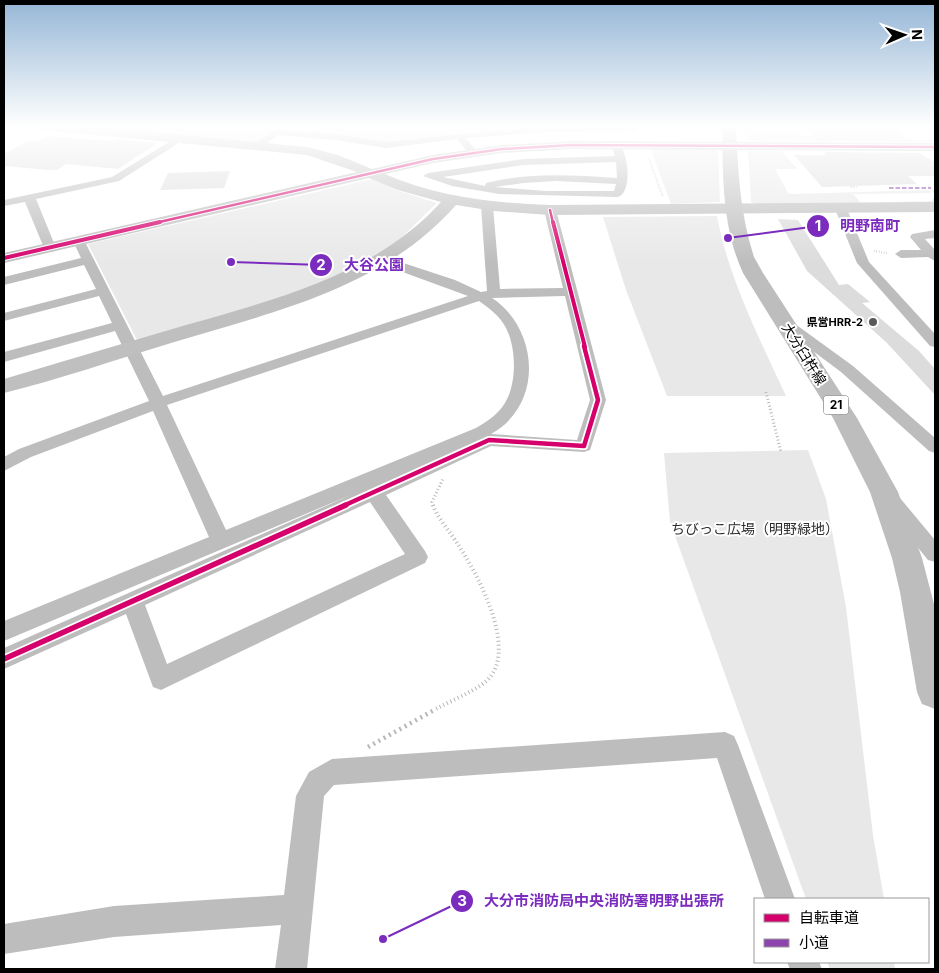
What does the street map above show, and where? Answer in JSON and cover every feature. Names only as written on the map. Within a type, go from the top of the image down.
[{"type":"main road","name":"大分臼杵線","points":[[729,171],[735,208],[737,239],[745,260],[866,455],[884,492],[904,549],[916,592],[935,692]]},
{"type":"street","points":[[4,203],[115,179],[127,171]]},
{"type":"street","points":[[369,171],[403,187],[452,200],[487,206],[550,210],[935,207]]},
{"type":"street","points":[[4,258],[381,171]]},
{"type":"street","points":[[459,171],[428,176],[475,189],[523,194],[618,194],[623,181],[624,171]]},
{"type":"street","points":[[475,189],[506,181],[536,179],[623,181]]},
{"type":"street","points":[[29,197],[50,248]]},
{"type":"street","points":[[4,386],[303,296],[342,280],[382,260],[419,234],[452,200]]},
{"type":"street","points":[[487,206],[488,294]]},
{"type":"street","points":[[841,209],[863,263],[935,343]]},
{"type":"street","points":[[4,631],[221,540],[486,436],[584,446],[598,400],[550,210]]},
{"type":"street","points":[[933,255],[916,237],[935,234]]},
{"type":"street","points":[[79,241],[118,325],[158,403],[221,540]]},
{"type":"street","points":[[901,254],[933,255]]},
{"type":"street","points":[[4,280],[88,260]]},
{"type":"street","points":[[4,659],[374,492],[486,436],[510,409],[520,383],[522,360],[515,330],[504,312],[488,294],[382,260]]},
{"type":"street","points":[[4,317],[102,290]]},
{"type":"street","points":[[4,465],[25,453],[158,403],[488,294],[570,292]]},
{"type":"street","points":[[783,321],[847,369],[935,447]]},
{"type":"street","points":[[4,357],[118,325]]},
{"type":"street","points":[[132,601],[160,679],[418,557],[374,492]]},
{"type":"street","points":[[884,492],[935,554]]},
{"type":"street","points":[[291,969],[310,796],[313,788],[322,776],[332,772],[725,744],[780,898]]},
{"type":"street","points":[[4,938],[86,924],[162,915],[298,910]]},
{"type":"path","points":[[653,171],[670,209]]},
{"type":"path","points":[[929,185],[935,194]]},
{"type":"path","points":[[850,187],[857,187]]},
{"type":"path","points":[[856,249],[901,254]]},
{"type":"path","points":[[766,392],[781,452]]},
{"type":"path","points":[[363,750],[485,682],[494,671],[500,646],[495,621],[460,546],[434,511],[432,502],[444,478],[450,473]]},
{"type":"green space","points":[[659,171],[719,171],[720,202],[671,204]]},
{"type":"green space","points":[[749,171],[776,171],[788,193],[792,194],[930,190],[931,193],[853,194],[861,203],[931,201],[935,196],[935,204],[759,205],[751,202]]},
{"type":"green space","points":[[373,179],[399,191],[437,203],[404,235],[383,252],[327,281],[264,304],[137,340],[88,244]]},
{"type":"green space","points":[[717,216],[722,240],[737,286],[786,396],[667,396],[626,290],[603,217]]},
{"type":"green space","name":"ちびっこ広場（明野緑地）","points":[[808,450],[826,499],[846,607],[873,835],[884,898],[806,898],[670,522],[664,453]]},
{"type":"green space","points":[[827,963],[894,963],[895,969],[830,969]]},
{"type":"building","points":[[230,171],[224,188],[160,190],[168,173]]},
{"type":"building","points":[[808,171],[935,171],[935,176],[908,176],[917,184],[822,187]]},
{"type":"building","points":[[778,219],[798,220],[839,285],[848,284],[870,302],[862,303],[919,351],[935,369],[935,395],[886,342],[807,271]]},
{"type":"marked path","points":[[889,188],[931,188]]},
{"type":"cycle path","points":[[4,258],[379,171]]},
{"type":"cycle path","points":[[4,659],[489,440],[584,446],[598,400],[550,210]]},
{"type":"place","name":"明野南町","points":[[728,238]]},
{"type":"place","name":"大谷公園","points":[[231,262]]},
{"type":"place","name":"県営HRR-2","points":[[873,322]]},
{"type":"place","name":"大分市消防局中央消防署明野出張所","points":[[383,939]]}]
